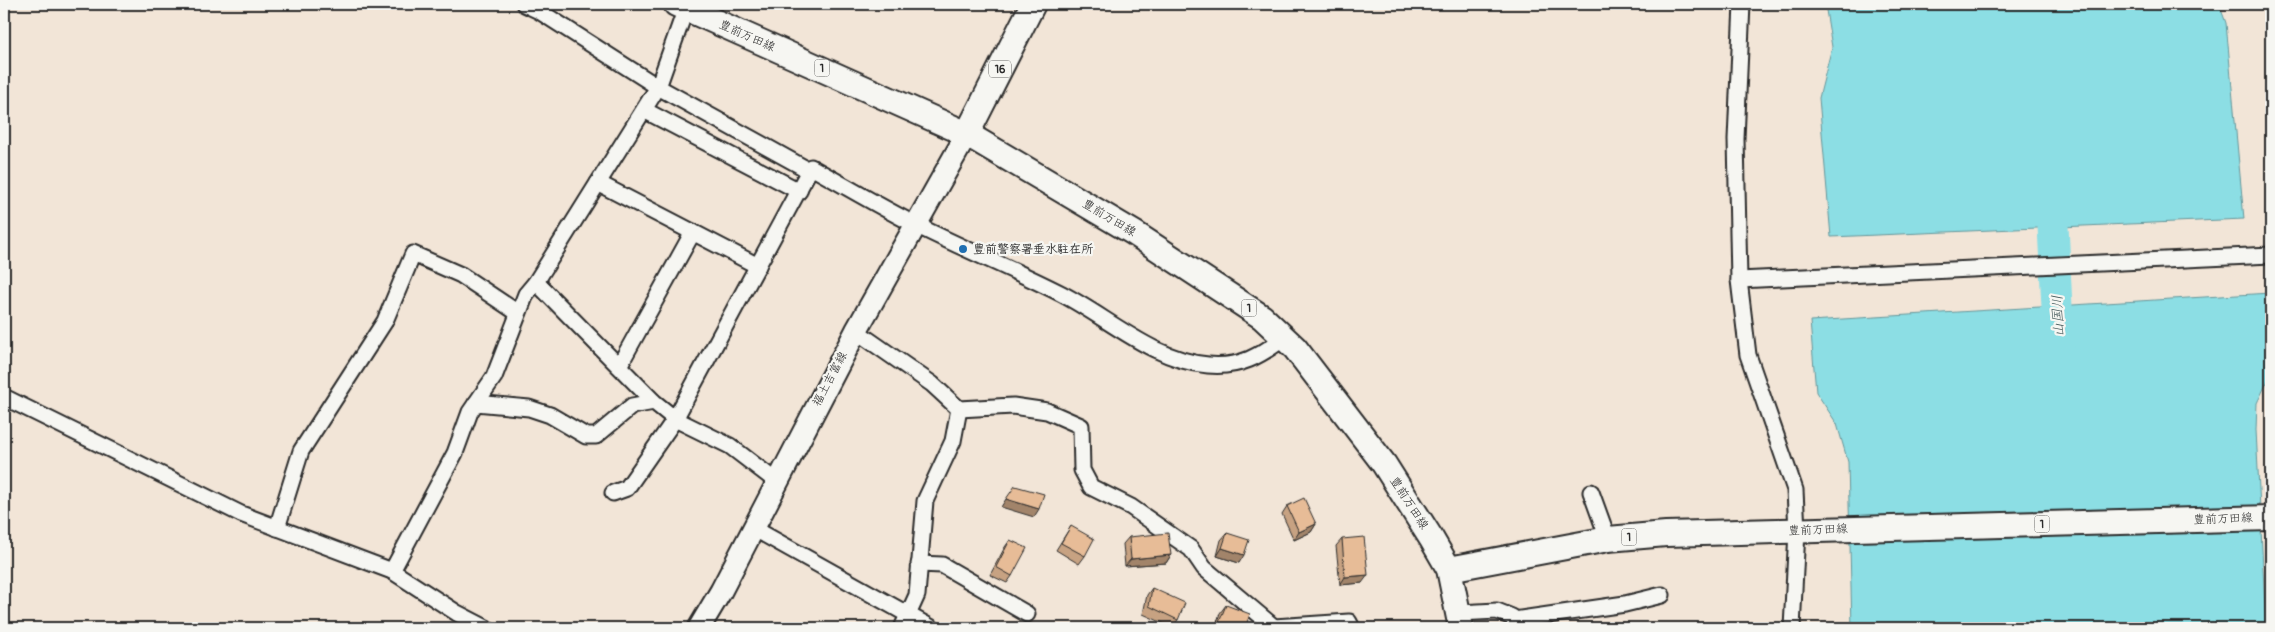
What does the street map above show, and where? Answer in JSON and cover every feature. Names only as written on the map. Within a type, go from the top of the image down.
[{"type":"main road","name":"16","points":[[967,134],[1033,4]]},
{"type":"main road","name":"豊前万田線","points":[[688,7],[967,134],[1143,238],[1262,317],[1295,348],[1384,464],[1449,569],[1608,539],[1666,534],[2271,518]]},
{"type":"main road","name":"福土吉富線","points":[[699,628],[856,331],[917,226],[967,134]]},
{"type":"main road","points":[[1449,569],[1460,620]]},
{"type":"street","points":[[524,4],[539,11],[658,88],[810,171]]},
{"type":"street","points":[[1742,4],[1736,139],[1739,280],[1748,355],[1795,490],[1805,531],[1792,628]]},
{"type":"street","points":[[392,571],[455,453],[470,412],[494,377],[526,294],[536,282],[658,88],[688,7]]},
{"type":"street","points":[[644,110],[799,190]]},
{"type":"street","points":[[613,493],[627,488],[675,419],[811,168],[917,226],[1063,295],[1155,350],[1181,359],[1208,365],[1235,364],[1258,357],[1284,338]]},
{"type":"street","points":[[598,183],[758,266]]},
{"type":"street","points":[[619,366],[693,232]]},
{"type":"street","points":[[276,528],[301,452],[385,321],[412,254],[461,275],[518,313]]},
{"type":"street","points":[[1739,280],[2264,255]]},
{"type":"street","points":[[536,282],[654,402],[675,419],[730,446],[777,482]]},
{"type":"street","points":[[856,331],[932,384],[959,409],[1013,406],[1048,411],[1081,426],[1082,470],[1091,487],[1131,507],[1191,549],[1204,568],[1274,628],[1350,622],[1352,628]]},
{"type":"street","points":[[4,397],[241,514],[392,571],[457,613],[486,628]]},
{"type":"street","points":[[476,403],[530,408],[550,415],[586,436],[596,436],[632,406],[654,402]]},
{"type":"street","points":[[905,621],[917,595],[925,501],[953,440],[959,409]]},
{"type":"street","points":[[1591,492],[1608,539]]},
{"type":"street","points":[[753,528],[905,621],[932,628]]},
{"type":"street","points":[[919,564],[942,565],[1027,614]]},
{"type":"street","points":[[1460,620],[1497,611],[1512,617],[1517,624],[1625,604],[1662,595]]},
{"type":"water","points":[[1825,4],[2219,4],[2226,23],[2244,219],[1831,237],[1819,98],[1832,47]]},
{"type":"water","points":[[2270,293],[2271,374],[2257,403],[2256,430],[2266,628],[1852,628],[1848,462],[1837,424],[1816,392],[1810,321]]},
{"type":"building","points":[[4,233],[9,236],[4,244]]},
{"type":"building","points":[[1015,486],[1044,494],[1039,509],[1006,499]]},
{"type":"building","points":[[1304,498],[1316,524],[1299,532],[1287,506]]},
{"type":"building","points":[[1071,526],[1094,539],[1085,556],[1061,543]]},
{"type":"building","points":[[1168,533],[1171,555],[1131,559],[1129,537]]},
{"type":"building","points":[[1227,533],[1249,540],[1244,555],[1222,548]]},
{"type":"building","points":[[1364,537],[1368,575],[1345,577],[1342,539]]},
{"type":"building","points":[[1010,540],[1027,548],[1012,576],[996,567]]},
{"type":"building","points":[[1152,588],[1185,603],[1178,620],[1149,606]]},
{"type":"building","points":[[1226,605],[1250,614],[1245,628],[1226,628],[1218,625]]},
{"type":"waterway","name":"山国川","points":[[2051,185],[2059,348]]},
{"type":"place","name":"豊前警察署垂水駐在所","points":[[963,249]]}]
